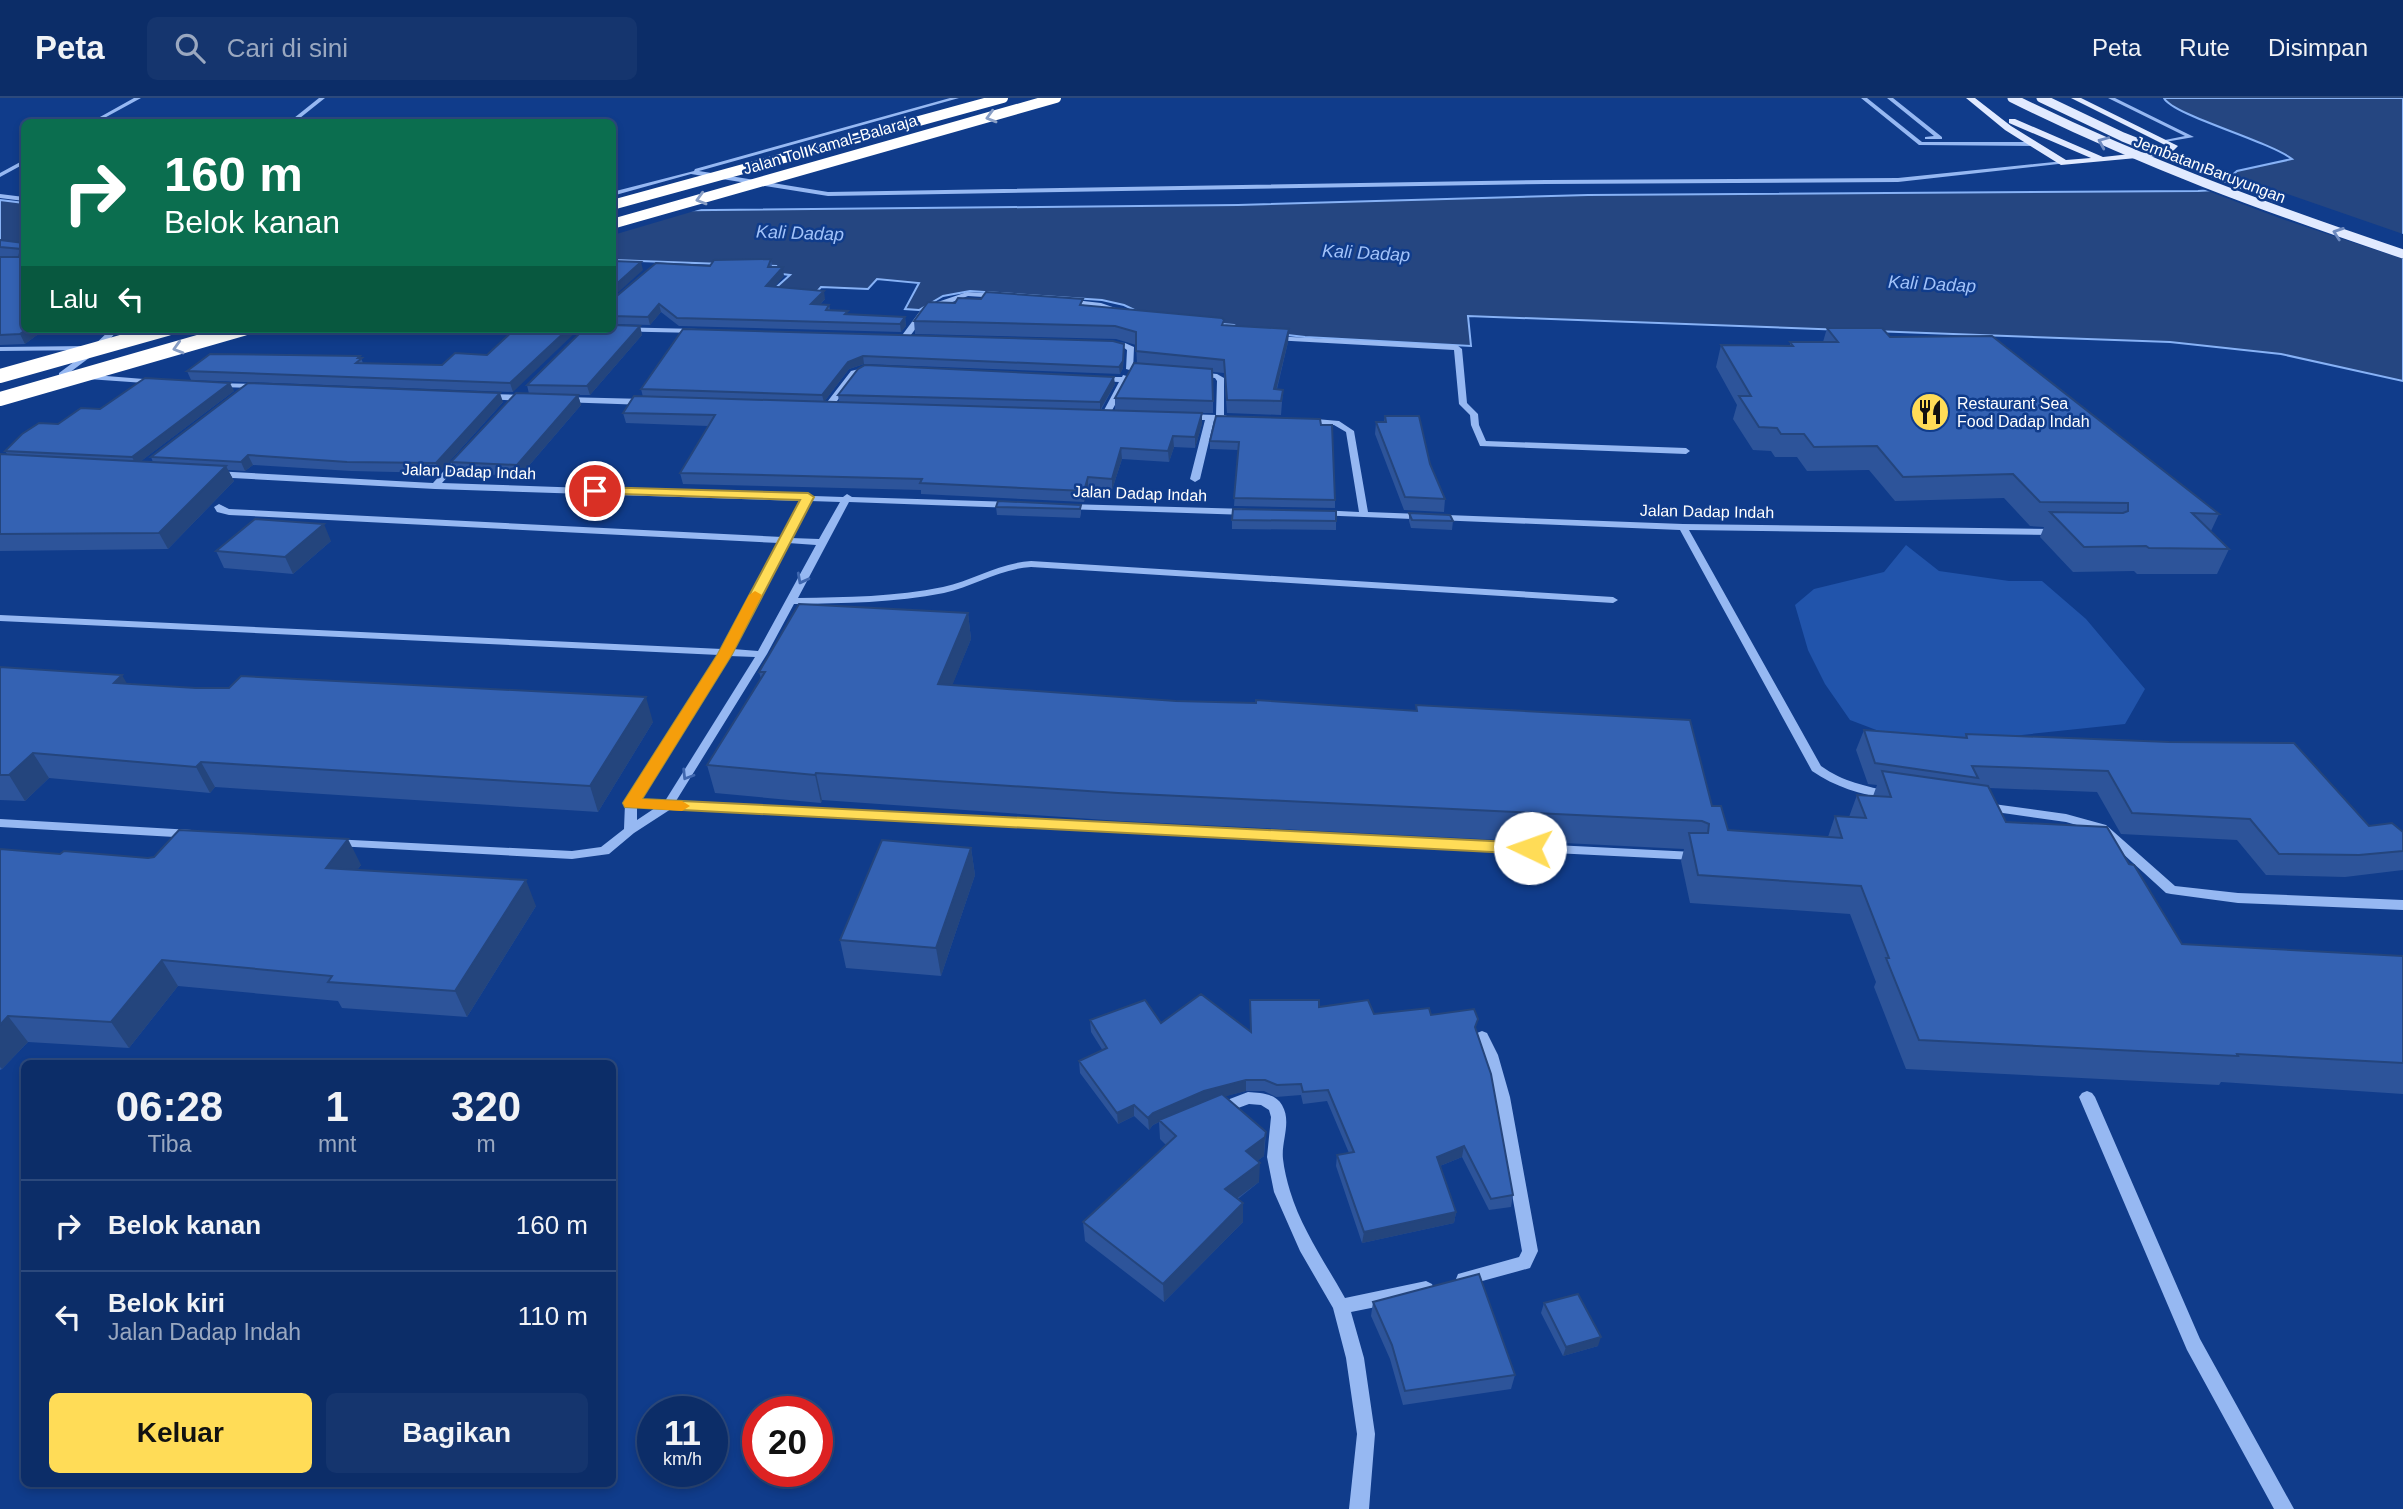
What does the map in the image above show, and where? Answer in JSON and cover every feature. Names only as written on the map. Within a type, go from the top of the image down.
[{"type":"highway","name":"Jalan Tol Kamal–Balaraja","points":[[616,204],[1003,98]]},
{"type":"highway","name":"Jalan Tol Kamal–Balaraja","points":[[616,223],[1056,98]]},
{"type":"highway","points":[[0,376],[153,333]]},
{"type":"highway","points":[[0,399],[229,333]]},
{"type":"main road","points":[[1970,98],[1990,111],[2103,159]]},
{"type":"main road","name":"Jembatan Baruyungan","points":[[2012,98],[2096,139],[2174,172],[2403,254]]},
{"type":"main road","name":"Jembatan Baruyungan","points":[[2041,98],[2123,137],[2281,200]]},
{"type":"main road","points":[[1990,111],[2008,128],[2064,163],[2169,152],[2174,146],[2075,98]]},
{"type":"main road","points":[[2345,222],[2357,227]]},
{"type":"street","points":[[100,119],[138,98]]},
{"type":"street","points":[[296,119],[322,98]]},
{"type":"street","points":[[616,193],[956,98]]},
{"type":"street","points":[[1864,98],[1913,138],[1928,145],[2034,144]]},
{"type":"street","points":[[1890,98],[1940,138],[1913,138]]},
{"type":"street","points":[[2111,98],[2191,137],[2167,141]]},
{"type":"street","points":[[691,172],[828,194],[1532,182],[1898,180],[2064,163]]},
{"type":"street","points":[[0,175],[21,164]]},
{"type":"street","points":[[0,189],[21,192]]},
{"type":"street","points":[[0,196],[21,199]]},
{"type":"street","points":[[904,338],[922,311],[946,300],[967,294],[1012,297]]},
{"type":"street","points":[[1062,301],[1101,304],[1138,316]]},
{"type":"street","points":[[616,329],[704,331]]},
{"type":"street","points":[[112,333],[62,374],[172,383]]},
{"type":"street","points":[[890,337],[917,338]]},
{"type":"street","points":[[1257,337],[1454,347],[1458,349],[1463,404],[1474,414],[1475,425],[1483,444],[1686,451]]},
{"type":"street","points":[[1102,344],[1125,345],[1132,349],[1133,369],[1106,414]]},
{"type":"street","points":[[0,349],[98,347]]},
{"type":"street","points":[[840,408],[822,408],[854,373],[865,368],[883,369]]},
{"type":"street","points":[[1191,374],[1221,379],[1215,418],[1195,479]]},
{"type":"street","points":[[1084,379],[1124,380]]},
{"type":"street","points":[[211,385],[264,387]]},
{"type":"street","points":[[239,395],[250,386]]},
{"type":"street","points":[[507,408],[525,389]]},
{"type":"street","points":[[477,396],[544,399]]},
{"type":"street","points":[[558,399],[655,403]]},
{"type":"street","points":[[1094,414],[1119,415]]},
{"type":"street","points":[[1171,416],[1234,419]]},
{"type":"street","points":[[1289,420],[1330,422],[1342,425],[1350,431],[1364,514]]},
{"type":"street","points":[[435,486],[471,447]]},
{"type":"street","name":"Jalan Dadap Indah","points":[[204,474],[435,486],[847,497],[1022,505]]},
{"type":"street","points":[[630,830],[631,803],[725,654],[808,497]]},
{"type":"street","points":[[321,841],[580,855],[605,851],[630,830],[668,805],[762,654],[847,497]]},
{"type":"street","points":[[219,507],[223,511],[243,513],[821,542]]},
{"type":"street","name":"Jalan Dadap Indah","points":[[1062,507],[1254,512]]},
{"type":"street","name":"Jalan Dadap Indah","points":[[1309,513],[1683,527],[2071,532]]},
{"type":"street","points":[[1683,527],[1816,768],[1833,779],[1861,790],[1898,796]]},
{"type":"street","points":[[790,601],[884,599],[941,591],[966,584],[1003,566],[1031,564],[1613,600]]},
{"type":"street","points":[[0,618],[762,654]]},
{"type":"street","points":[[631,803],[1694,856]]},
{"type":"street","points":[[1975,806],[2066,818],[2102,828],[2171,890],[2238,898],[2403,905]]},
{"type":"street","points":[[0,824],[209,835]]},
{"type":"street","points":[[1341,1306],[1448,1284],[1524,1263],[1530,1255],[1531,1245],[1522,1217],[1504,1111],[1482,1037]]},
{"type":"street","points":[[2087,1097],[2193,1344],[2284,1509]]},
{"type":"street","points":[[1197,1117],[1248,1098],[1264,1099],[1275,1106],[1279,1117],[1279,1139],[1275,1157],[1282,1192],[1306,1246],[1341,1306],[1355,1359],[1366,1434],[1359,1509]]},
{"type":"shaded area","points":[[1906,545],[1939,571],[2009,581],[2042,581],[2086,619],[2145,689],[2125,724],[1974,740],[1900,739],[1850,720],[1825,684],[1808,650],[1795,605],[1814,589],[1884,572]]},
{"type":"water","name":"Kali Dadap","points":[[2164,98],[2403,98],[2403,381],[2281,354],[2170,342],[1468,316],[1471,346],[1305,337],[1242,330],[1234,325],[1171,320],[1145,315],[1124,305],[1102,300],[970,291],[943,296],[919,310],[905,309],[919,283],[877,279],[868,289],[821,287],[814,295],[771,292],[790,275],[774,273],[776,266],[616,260],[616,211],[1238,205],[1588,195],[2198,191],[2215,190],[2237,171],[2292,159],[2171,105]]},
{"type":"water","points":[[0,200],[21,203],[21,244],[0,243]]},
{"type":"pier","points":[[2227,173],[2403,234],[2403,259],[2282,219],[2200,188],[2213,186]]},
{"type":"pier","points":[[708,207],[616,234],[616,208]]},
{"type":"building","points":[[0,240],[21,243],[21,249],[0,247]]},
{"type":"building","points":[[21,249],[21,333],[0,335],[0,257],[19,257]]},
{"type":"building","points":[[771,259],[768,267],[783,267],[766,286],[824,291],[811,304],[829,305],[826,310],[848,311],[845,314],[905,317],[900,324],[677,318],[659,304],[648,317],[616,316],[616,297],[656,263],[710,266],[714,260]]},
{"type":"building","points":[[616,261],[641,262],[616,284]]},
{"type":"building","points":[[986,292],[1083,299],[1080,305],[1222,318],[1222,325],[1289,329],[1274,389],[1283,390],[1281,401],[1227,400],[1224,360],[1136,351],[1136,332],[1115,326],[914,321],[928,302],[955,303],[958,298],[981,299]]},
{"type":"building","points":[[616,325],[640,326],[587,386],[527,385],[580,333],[616,333]]},
{"type":"building","points":[[1827,328],[1882,328],[1890,337],[1992,336],[2219,514],[2192,513],[2229,549],[2084,547],[2050,512],[2123,513],[2128,511],[2128,503],[2040,502],[2013,474],[1903,477],[1877,446],[1814,447],[1804,434],[1781,434],[1777,428],[1759,427],[1739,396],[1751,396],[1721,345],[1793,346],[1790,342],[1838,342]]},
{"type":"building","points":[[683,329],[1113,341],[1124,344],[1123,361],[1119,367],[863,356],[848,362],[822,395],[641,389]]},
{"type":"building","points":[[511,333],[564,333],[510,383],[187,371],[210,354],[360,356],[358,358],[362,358],[356,363],[442,365],[455,353],[487,355]]},
{"type":"building","points":[[1134,363],[1212,369],[1213,401],[1115,398]]},
{"type":"building","points":[[865,365],[1114,377],[1100,402],[838,395],[858,369]]},
{"type":"building","points":[[145,378],[230,383],[132,457],[5,451],[22,434],[39,423],[58,424],[81,408],[100,409]]},
{"type":"building","points":[[248,383],[500,393],[436,463],[347,462],[248,455],[241,462],[151,457]]},
{"type":"building","points":[[516,393],[578,395],[517,465],[451,462]]},
{"type":"building","points":[[634,396],[1202,413],[1195,437],[1173,436],[1168,451],[1121,448],[1112,479],[1088,477],[1084,491],[920,483],[922,479],[680,473],[715,415],[623,413]]},
{"type":"building","points":[[1216,416],[1320,419],[1321,425],[1332,425],[1335,500],[1234,498],[1239,442],[1210,441]]},
{"type":"building","points":[[1385,416],[1419,416],[1430,464],[1445,499],[1405,497],[1376,422],[1386,422]]},
{"type":"building","points":[[0,454],[226,466],[159,533],[0,534]]},
{"type":"building","points":[[998,501],[1081,505],[1080,509],[996,507]]},
{"type":"building","points":[[1233,509],[1336,511],[1336,521],[1232,520]]},
{"type":"building","points":[[1409,513],[1450,515],[1453,521],[1412,520]]},
{"type":"building","points":[[255,519],[324,524],[285,557],[216,551]]},
{"type":"building","points":[[799,604],[968,613],[938,684],[1176,701],[1256,703],[1256,700],[1417,711],[1416,705],[1690,720],[1712,806],[1721,806],[1728,830],[1842,838],[1835,816],[1866,818],[1857,795],[1891,797],[1882,771],[1988,786],[2006,822],[2107,827],[2129,864],[2134,865],[2182,944],[2403,956],[2403,1063],[1919,1040],[1861,886],[1698,875],[1689,833],[1708,833],[1709,824],[1702,821],[1118,793],[815,775],[707,765],[765,672],[759,672]]},
{"type":"building","points":[[0,667],[122,675],[114,683],[196,688],[229,688],[241,676],[646,697],[590,786],[201,762],[196,767],[33,753],[9,775],[0,775]]},
{"type":"building","points":[[1864,730],[1967,738],[1966,734],[2169,742],[2294,743],[2369,826],[2392,823],[2403,832],[2403,851],[2359,855],[2279,854],[2250,819],[2132,813],[2108,771],[1972,766],[1978,778],[1875,763]]},
{"type":"building","points":[[179,830],[348,839],[326,868],[526,880],[455,991],[328,982],[332,976],[162,960],[111,1022],[8,1016],[0,1025],[0,849],[148,858],[154,857]]},
{"type":"building","points":[[882,840],[971,848],[936,948],[840,940]]},
{"type":"building","points":[[1201,994],[1251,1032],[1250,1000],[1319,1000],[1319,1007],[1368,1000],[1374,1014],[1429,1008],[1431,1015],[1474,1009],[1478,1019],[1475,1027],[1491,1074],[1513,1195],[1491,1199],[1464,1146],[1437,1157],[1456,1212],[1364,1232],[1337,1155],[1354,1152],[1328,1090],[1303,1092],[1301,1084],[1277,1085],[1265,1080],[1246,1080],[1204,1091],[1153,1113],[1148,1118],[1134,1105],[1117,1113],[1079,1061],[1107,1048],[1090,1020],[1145,1000],[1161,1023]]},
{"type":"building","points":[[1222,1094],[1266,1132],[1265,1137],[1246,1151],[1260,1163],[1225,1189],[1243,1203],[1163,1284],[1083,1222],[1176,1136],[1159,1120]]},
{"type":"building","points":[[1479,1274],[1515,1375],[1405,1391],[1392,1345],[1373,1302]]},
{"type":"building","points":[[1578,1294],[1601,1337],[1566,1347],[1544,1303]]},
{"type":"slow traffic","points":[[682,806],[631,803],[725,654],[755,595]]},
{"type":"place","name":"Restaurant Sea Food Dadap Indah","points":[[1930,412]]},
{"type":"route","points":[[595,491],[808,497],[725,654],[631,803],[1530,848]]}]
